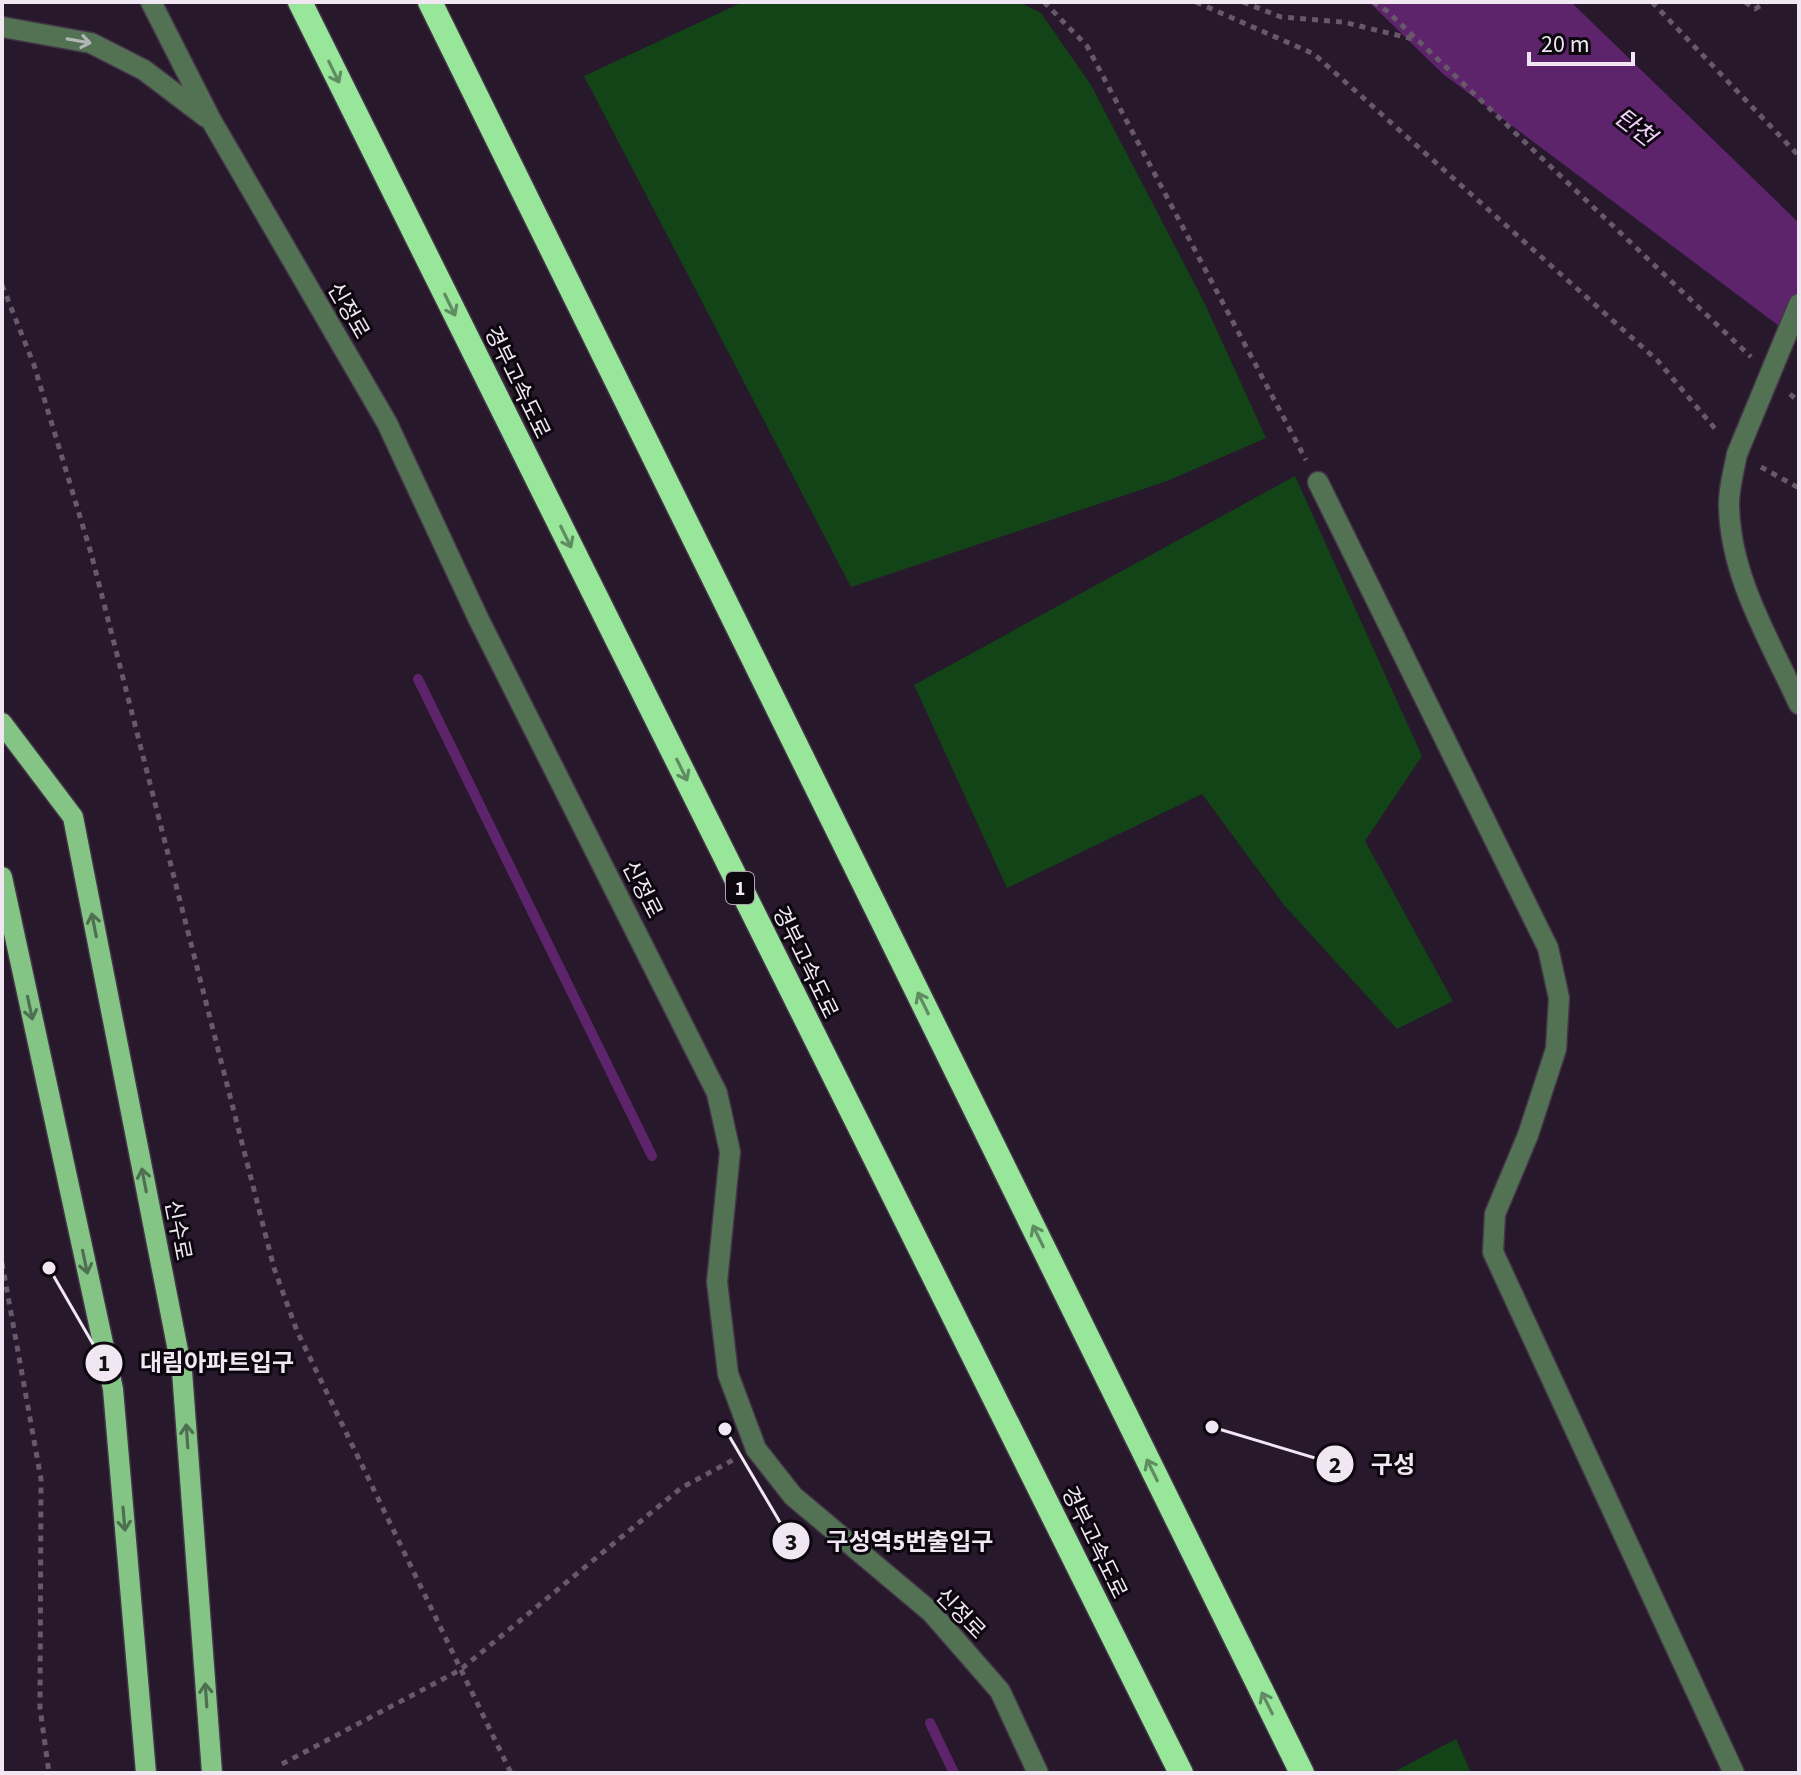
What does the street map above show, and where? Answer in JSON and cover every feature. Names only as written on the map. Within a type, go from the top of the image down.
[{"type":"highway","name":"경부고속도로","points":[[300,2],[1181,1773]]},
{"type":"highway","points":[[430,2],[1302,1773]]},
{"type":"main road","name":"신수로","points":[[2,723],[73,817],[182,1371],[212,1773]]},
{"type":"main road","points":[[2,877],[113,1389],[146,1773]]},
{"type":"street","name":"신정로","points":[[151,2],[211,120],[387,423],[479,620],[717,1093],[730,1152],[717,1282],[728,1374],[756,1449],[793,1496],[931,1612],[1000,1691],[1038,1773]]},
{"type":"street","points":[[2,27],[91,43],[144,70],[211,120]]},
{"type":"street","points":[[1799,304],[1737,454],[1729,501],[1733,549],[1748,593],[1799,704]]},
{"type":"street","points":[[1318,482],[1548,948],[1559,998],[1556,1049],[1528,1135],[1495,1214],[1493,1252],[1734,1773]]},
{"type":"path","points":[[1044,2],[1087,46],[1318,482]]},
{"type":"path","points":[[1196,2],[1314,54],[1366,97],[1658,361],[1737,454],[1799,488]]},
{"type":"path","points":[[1206,6],[1217,2]]},
{"type":"path","points":[[1243,2],[1281,17],[1343,22],[1418,41]]},
{"type":"path","points":[[1373,2],[1754,360]]},
{"type":"path","points":[[1652,2],[1799,156]]},
{"type":"path","points":[[1745,2],[1755,9],[1766,2]]},
{"type":"path","points":[[2,285],[34,365],[91,553],[274,1268],[297,1331],[511,1773]]},
{"type":"path","points":[[1788,392],[1799,402]]},
{"type":"path","points":[[2,1263],[41,1479],[40,1708],[49,1773]]},
{"type":"path","points":[[282,1764],[460,1670],[681,1488],[756,1449]]},
{"type":"green space","points":[[743,2],[1019,2],[1041,13],[1091,85],[1204,302],[1266,438],[1167,481],[851,587],[584,76]]},
{"type":"green space","points":[[1295,476],[1422,756],[1365,841],[1453,1001],[1397,1029],[1284,905],[1202,794],[1007,888],[914,685]]},
{"type":"green space","points":[[1456,1739],[1471,1773],[1392,1773]]},
{"type":"water","name":"탄천","points":[[1369,2],[1571,2],[1799,223],[1799,341],[1443,74]]},
{"type":"waterway","points":[[418,679],[652,1156]]},
{"type":"waterway","points":[[930,1723],[954,1773]]},
{"type":"place","name":"대림아파트입구","points":[[49,1268]]},
{"type":"place","name":"구성","points":[[1212,1427]]},
{"type":"place","name":"구성역5번출입구","points":[[725,1429]]}]
